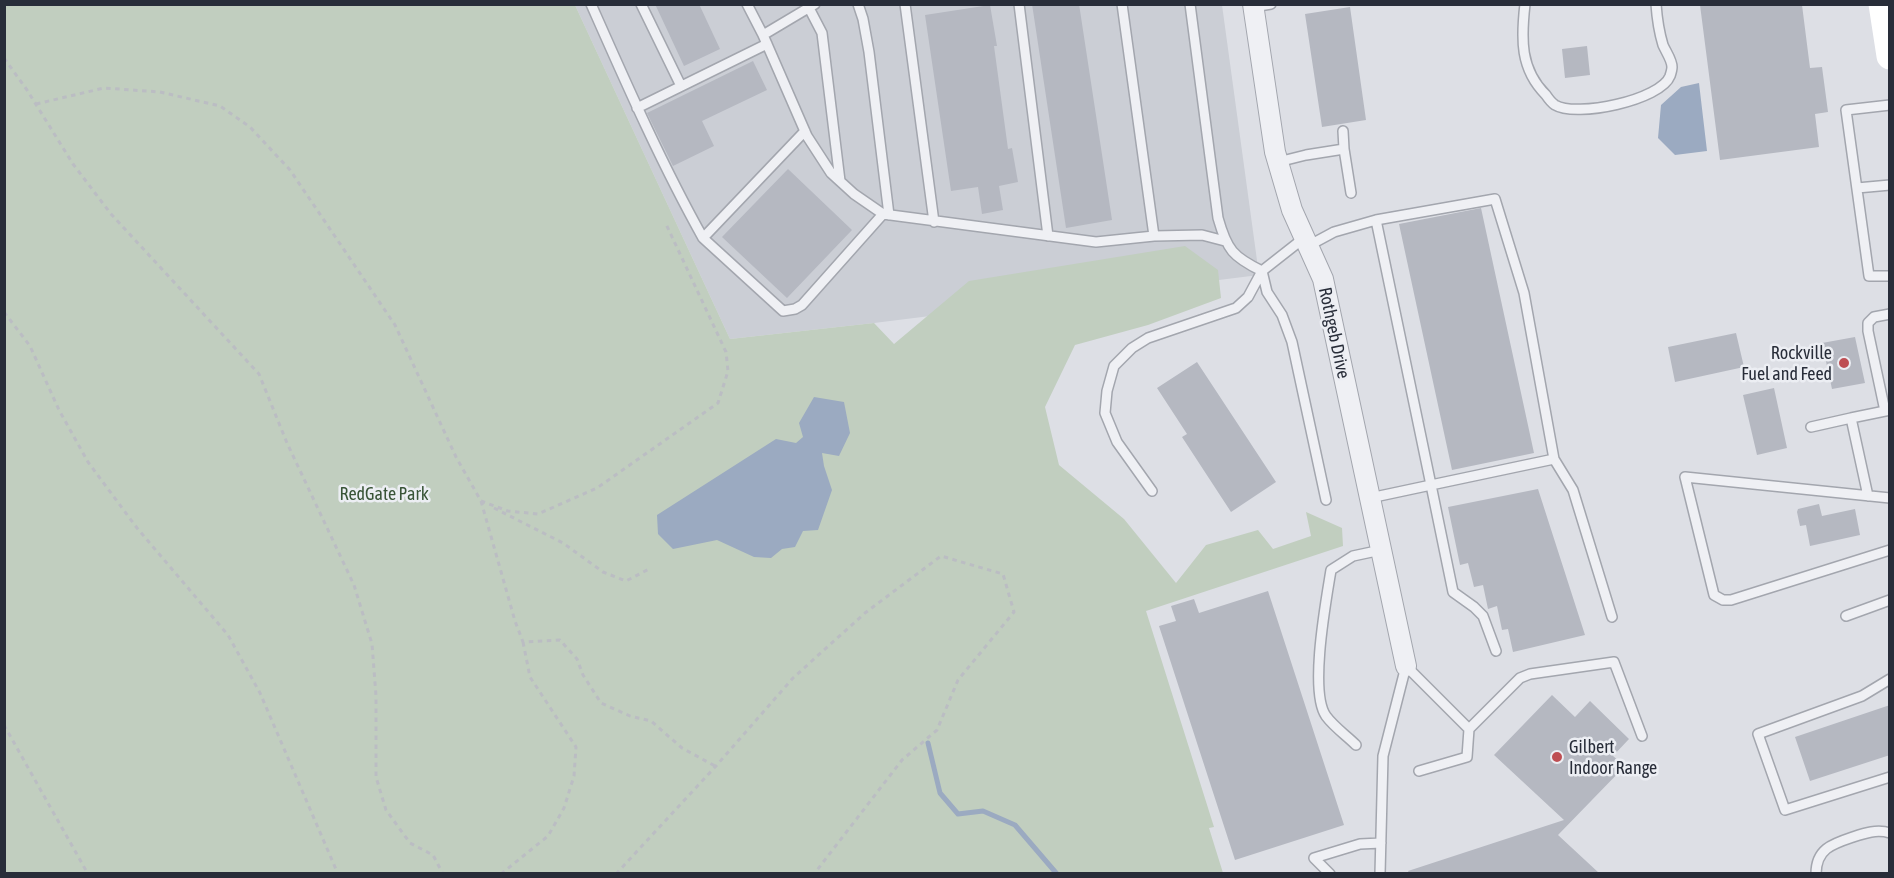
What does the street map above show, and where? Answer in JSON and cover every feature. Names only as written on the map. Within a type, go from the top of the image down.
[{"type":"street","points":[[1882,4],[1890,56]]},
{"type":"street","name":"Rothgeb Drive","points":[[1259,5],[1278,162],[1292,210],[1323,279],[1406,666]]},
{"type":"lane","points":[[591,4],[637,108],[680,197],[703,238],[783,311],[802,305],[886,214],[869,52],[858,4]]},
{"type":"lane","points":[[641,4],[681,86]]},
{"type":"lane","points":[[747,4],[805,131],[831,173],[854,194],[886,214],[1096,242],[1154,236],[1202,235],[1225,241]]},
{"type":"lane","points":[[905,4],[934,222]]},
{"type":"lane","points":[[1019,4],[1048,236]]},
{"type":"lane","points":[[1122,4],[1154,236]]},
{"type":"lane","points":[[1190,4],[1218,218],[1225,241],[1242,261],[1263,271]]},
{"type":"lane","points":[[1525,4],[1522,34],[1526,63],[1535,84],[1556,106],[1586,110],[1619,105],[1654,92],[1669,79],[1672,65],[1664,47],[1656,4]]},
{"type":"lane","points":[[637,108],[765,40],[812,6],[824,43],[840,181]]},
{"type":"lane","points":[[1890,105],[1846,110],[1869,276],[1890,276]]},
{"type":"lane","points":[[703,238],[805,131]]},
{"type":"lane","points":[[1343,131],[1352,193]]},
{"type":"lane","points":[[1278,162],[1344,149]]},
{"type":"lane","points":[[1857,188],[1890,185]]},
{"type":"lane","points":[[1152,491],[1117,442],[1106,413],[1107,391],[1114,366],[1132,348],[1148,338],[1236,308],[1248,297],[1263,271],[1306,242],[1376,220],[1495,198],[1524,293],[1554,459],[1573,490],[1612,617]]},
{"type":"lane","points":[[1376,220],[1453,592],[1483,616],[1496,651]]},
{"type":"lane","points":[[1263,271],[1267,292],[1282,315],[1292,342],[1326,500]]},
{"type":"lane","points":[[1811,427],[1887,410],[1868,323],[1874,317],[1890,314]]},
{"type":"lane","points":[[1851,418],[1868,496]]},
{"type":"lane","points":[[1370,498],[1554,459]]},
{"type":"lane","points":[[1890,498],[1685,477],[1714,595],[1723,600],[1731,600],[1890,550]]},
{"type":"lane","points":[[1356,745],[1325,716],[1319,697],[1323,626],[1331,570],[1353,556],[1381,550]]},
{"type":"lane","points":[[1846,616],[1890,600]]},
{"type":"lane","points":[[1419,771],[1467,757],[1469,729],[1520,678],[1530,674],[1614,662],[1642,736]]},
{"type":"lane","points":[[1406,666],[1469,729]]},
{"type":"lane","points":[[1380,873],[1383,756],[1406,666]]},
{"type":"lane","points":[[1890,679],[1862,696],[1758,734],[1785,810],[1890,777]]},
{"type":"lane","points":[[1816,873],[1818,859],[1833,843],[1870,832],[1890,833]]},
{"type":"lane","points":[[1330,873],[1314,858],[1360,844],[1381,843]]},
{"type":"path","points":[[4,57],[74,164],[111,214],[259,374],[287,443],[354,585],[372,644],[376,696],[376,777],[386,810],[410,843],[433,855],[443,873]]},
{"type":"path","points":[[36,104],[104,88],[160,92],[220,106],[250,127],[290,170],[395,325],[456,457],[481,501],[523,642],[530,677],[576,747],[574,776],[564,808],[548,836],[501,873]]},
{"type":"path","points":[[481,501],[508,511],[538,514],[597,488],[718,403],[728,371],[726,352],[666,224]]},
{"type":"path","points":[[4,312],[30,346],[59,410],[88,462],[137,528],[228,635],[260,693],[338,873]]},
{"type":"path","points":[[481,501],[563,543],[603,573],[626,581],[649,569]]},
{"type":"path","points":[[616,873],[716,766],[793,678],[865,613],[941,556],[1003,574],[1014,612],[958,680],[937,730],[902,760],[814,873]]},
{"type":"path","points":[[523,642],[560,640],[577,659],[582,675],[602,703],[630,716],[651,721],[682,748],[716,766]]},
{"type":"path","points":[[4,725],[88,873]]},
{"type":"shaded area","points":[[575,5],[1222,5],[1259,275],[730,339]]},
{"type":"green space","name":"RedGate Park","points":[[5,5],[575,5],[730,339],[874,323],[894,344],[969,281],[1185,246],[1218,270],[1221,298],[1148,325],[1075,345],[1045,407],[1059,465],[1124,519],[1176,583],[1206,545],[1258,530],[1273,549],[1311,536],[1306,512],[1342,528],[1343,546],[1146,611],[1214,827],[1209,828],[1223,873],[5,874]]},
{"type":"water","points":[[1699,83],[1707,151],[1675,155],[1658,138],[1661,105],[1681,87]]},
{"type":"water","points":[[814,397],[844,402],[850,433],[839,456],[822,453],[832,490],[818,530],[803,531],[795,547],[782,549],[771,558],[754,557],[717,540],[673,549],[658,534],[657,515],[776,439],[796,443],[803,437],[799,423]]},
{"type":"building","points":[[655,4],[699,4],[720,49],[684,66]]},
{"type":"building","points":[[1032,4],[1079,4],[1112,220],[1066,228]]},
{"type":"building","points":[[990,5],[997,46],[994,46],[1008,149],[1012,148],[1018,182],[999,186],[1003,210],[982,214],[978,187],[951,191],[925,15]]},
{"type":"building","points":[[1700,5],[1802,5],[1810,68],[1822,67],[1828,112],[1815,114],[1819,147],[1720,160]]},
{"type":"building","points":[[1350,7],[1366,120],[1322,127],[1305,14]]},
{"type":"building","points":[[1587,46],[1590,75],[1565,78],[1562,49]]},
{"type":"building","points":[[753,61],[767,90],[702,121],[714,146],[673,166],[647,113]]},
{"type":"building","points":[[788,169],[852,230],[787,298],[722,237]]},
{"type":"building","points":[[1481,208],[1534,453],[1452,470],[1399,224]]},
{"type":"building","points":[[1736,333],[1744,367],[1675,382],[1668,347]]},
{"type":"building","name":"Rockville Fuel and Feed","points":[[1855,337],[1865,383],[1832,389],[1822,343]]},
{"type":"building","points":[[1197,362],[1276,482],[1231,512],[1182,437],[1187,434],[1157,388]]},
{"type":"building","points":[[1774,388],[1787,448],[1757,455],[1743,395]]},
{"type":"building","points":[[1538,489],[1585,635],[1513,652],[1508,629],[1502,630],[1497,606],[1488,609],[1483,585],[1474,587],[1468,563],[1460,565],[1448,507]]},
{"type":"building","points":[[1819,504],[1822,516],[1855,509],[1860,535],[1810,546],[1806,525],[1800,526],[1797,512],[1798,509]]},
{"type":"building","points":[[1268,591],[1344,825],[1235,860],[1159,626],[1176,621],[1171,606],[1194,599],[1199,613]]},
{"type":"building","points":[[1552,695],[1575,717],[1590,701],[1629,739],[1613,756],[1625,766],[1558,835],[1599,873],[1409,873],[1408,871],[1564,820],[1494,755]]},
{"type":"building","points":[[1890,705],[1890,755],[1810,781],[1795,737]]},
{"type":"waterway","points":[[928,743],[940,793],[958,814],[983,811],[1015,825],[1057,874]]},
{"type":"place","name":"Rockville Fuel and Feed","points":[[1844,363]]},
{"type":"place","name":"Gilbert Indoor Range","points":[[1557,757]]}]
